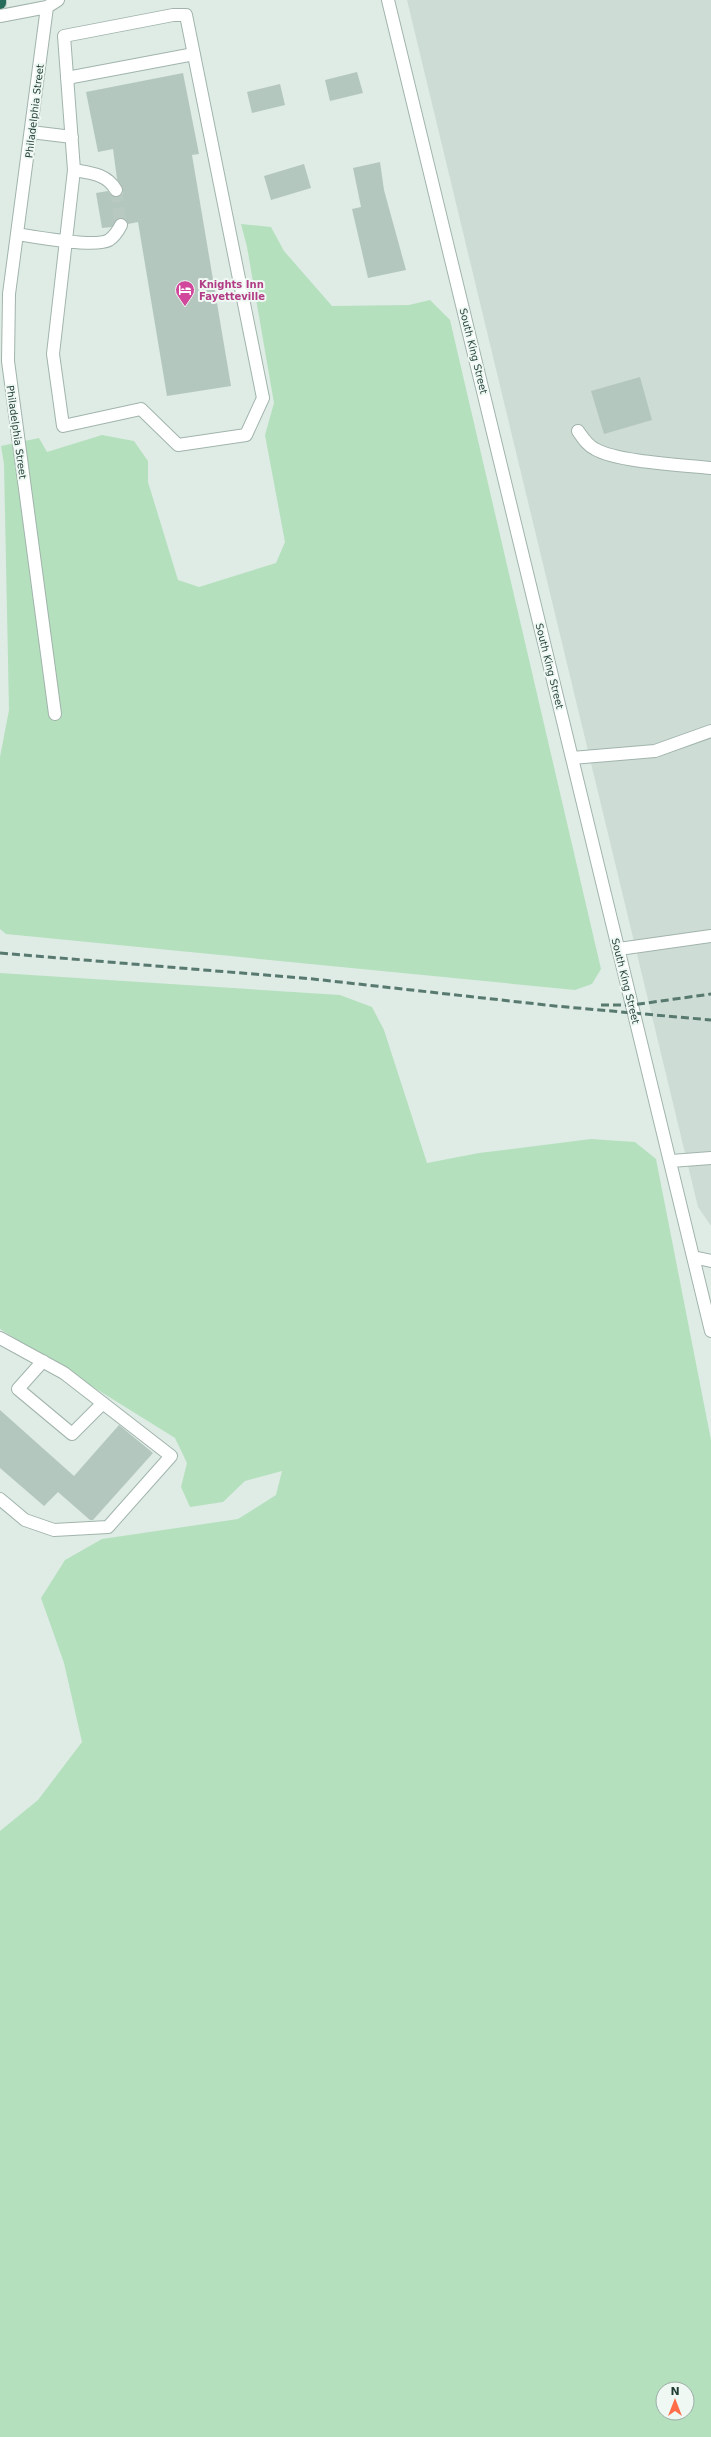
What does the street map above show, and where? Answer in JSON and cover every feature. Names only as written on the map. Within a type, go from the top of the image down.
[{"type":"street","points":[[0,16],[47,7],[58,0]]},
{"type":"street","name":"South King Street","points":[[388,0],[618,949],[671,1161],[711,1331]]},
{"type":"street","name":"Philadelphia Street","points":[[47,7],[9,294],[8,361],[55,714]]},
{"type":"street","points":[[43,35],[64,36],[172,15],[186,15],[263,398],[246,435],[178,445],[141,409],[63,426],[53,354],[74,170],[64,36]]},
{"type":"street","points":[[67,78],[194,54]]},
{"type":"street","points":[[31,132],[72,137]]},
{"type":"street","points":[[74,170],[96,174],[111,182],[116,190]]},
{"type":"street","points":[[17,234],[66,241],[108,240],[121,225]]},
{"type":"street","points":[[578,431],[585,442],[595,450],[614,456],[711,468]]},
{"type":"street","points":[[572,758],[655,751],[711,731]]},
{"type":"street","points":[[618,949],[711,936]]},
{"type":"street","points":[[671,1161],[711,1158]]},
{"type":"street","points":[[693,1257],[711,1261]]},
{"type":"street","points":[[0,1338],[64,1373],[171,1456],[108,1527],[54,1530],[25,1520],[0,1499]]},
{"type":"street","points":[[43,1361],[18,1389],[72,1434],[103,1403]]},
{"type":"shaded area","points":[[407,0],[711,0],[711,1226],[698,1207]]},
{"type":"green space","points":[[241,224],[271,227],[284,251],[332,306],[409,305],[430,300],[450,320],[601,969],[592,984],[575,990],[6,934],[0,929],[0,757],[9,710],[4,464],[1,446],[39,438],[47,452],[102,435],[134,441],[148,461],[148,482],[178,580],[199,587],[276,563],[285,542],[265,435],[274,403],[247,247]]},
{"type":"green space","points":[[0,973],[340,995],[372,1007],[384,1030],[427,1163],[479,1153],[591,1139],[635,1142],[656,1159],[711,1440],[711,2437],[0,2437],[0,1831],[38,1800],[82,1742],[64,1663],[41,1598],[65,1560],[102,1539],[238,1519],[276,1495],[282,1471],[245,1481],[223,1502],[190,1507],[181,1487],[187,1463],[175,1438],[0,1329]]},
{"type":"building","points":[[357,72],[363,93],[330,101],[325,80]]},
{"type":"building","name":"Knights Inn Fayetteville","points":[[183,73],[199,154],[192,155],[231,386],[167,396],[138,222],[128,224],[125,219],[120,218],[112,227],[102,228],[96,193],[108,191],[112,197],[117,197],[123,194],[123,189],[117,179],[113,149],[98,152],[86,92]]},
{"type":"building","points":[[280,84],[285,105],[252,113],[247,92]]},
{"type":"building","points":[[380,162],[384,190],[406,270],[368,278],[352,209],[361,207],[353,168]]},
{"type":"building","points":[[304,164],[311,188],[271,200],[264,176]]},
{"type":"building","points":[[640,377],[652,420],[604,434],[591,391]]},
{"type":"building","points":[[0,1410],[74,1476],[119,1425],[153,1453],[93,1520],[90,1520],[58,1492],[44,1506],[0,1468]]},
{"type":"tunnel","points":[[116,190],[121,225]]},
{"type":"railway","points":[[0,953],[313,979],[555,1006],[711,1020]]},
{"type":"railway","points":[[601,1005],[632,1005],[711,994]]},
{"type":"place","name":"Knights Inn Fayetteville","points":[[185,307]]}]
